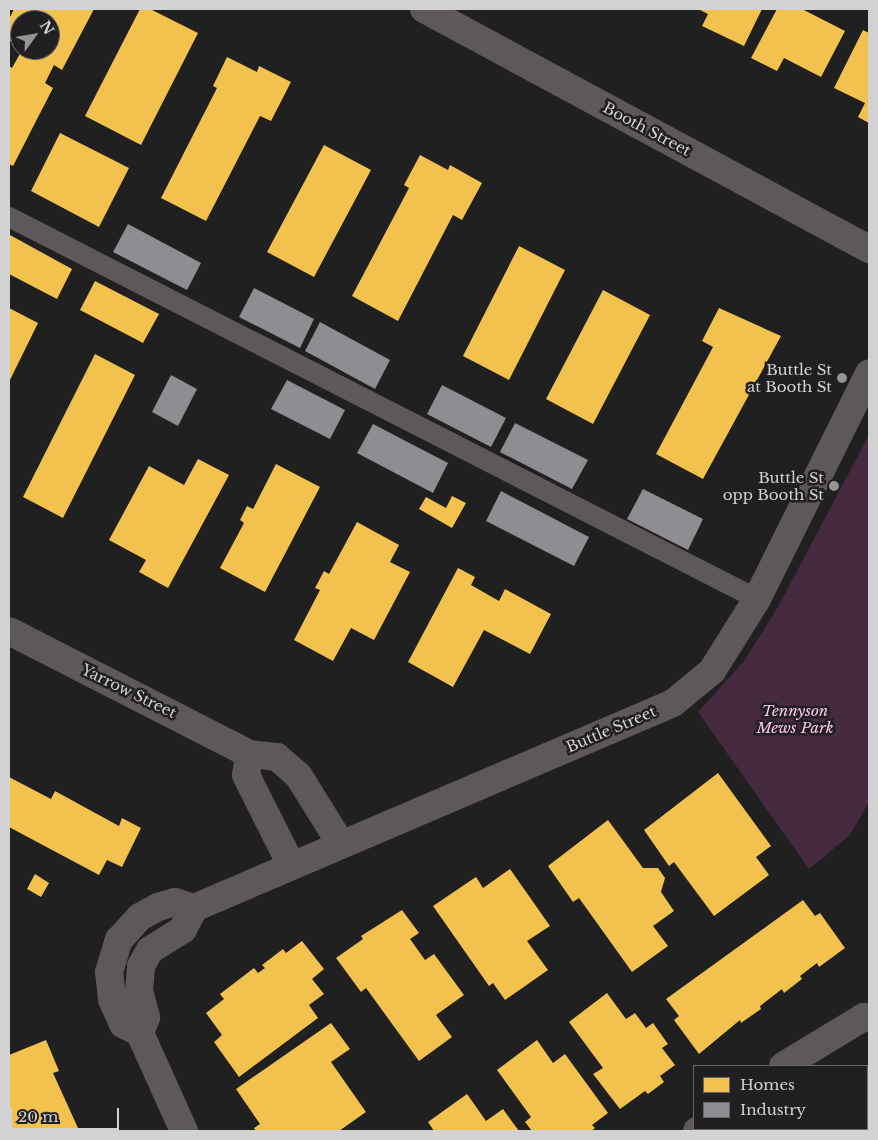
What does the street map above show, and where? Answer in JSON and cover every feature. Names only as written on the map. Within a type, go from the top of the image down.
[{"type":"street","name":"Booth Street","points":[[424,9],[869,249]]},
{"type":"street","name":"Buttle Street","points":[[184,1131],[140,1033],[146,1017],[139,991],[142,966],[150,950],[183,929],[194,908],[673,703],[712,671],[757,599],[869,373]]},
{"type":"street","name":"Yarrow Street","points":[[9,631],[249,754],[277,757],[298,775],[340,844]]},
{"type":"street","points":[[249,754],[246,775],[291,865]]},
{"type":"street","points":[[784,1065],[864,1018],[869,1018]]},
{"type":"lane","points":[[9,217],[757,599]]},
{"type":"green space","name":"Tennyson Mews Park","points":[[869,435],[869,802],[850,835],[809,869],[698,712],[744,661],[779,605]]},
{"type":"building: Homes","points":[[94,9],[62,70],[54,65],[45,83],[53,88],[13,166],[9,164],[9,66],[12,68],[16,60],[60,60],[60,10],[14,10]]},
{"type":"building: Homes","points":[[140,9],[150,9],[198,33],[141,145],[85,116]]},
{"type":"building: Homes","points":[[698,9],[762,9],[744,46],[702,26],[708,14]]},
{"type":"building: Homes","points":[[777,9],[802,9],[845,31],[821,77],[784,58],[777,71],[751,58]]},
{"type":"building: Homes","points":[[10,17],[10,41],[9,40]]},
{"type":"building: Homes","points":[[863,30],[869,33],[869,123],[858,117],[865,103],[834,88]]},
{"type":"building: Homes","points":[[227,57],[257,72],[259,66],[291,82],[271,121],[260,116],[206,221],[161,198],[217,88],[213,86]]},
{"type":"building: Homes","points":[[60,133],[129,168],[99,227],[31,191]]},
{"type":"building: Homes","points":[[324,145],[371,170],[314,277],[267,252]]},
{"type":"building: Homes","points":[[420,155],[448,170],[450,165],[482,183],[462,220],[453,215],[398,321],[352,296],[409,188],[404,185]]},
{"type":"building: Homes","points":[[10,235],[72,269],[57,299],[9,274]]},
{"type":"building: Homes","points":[[519,246],[565,270],[509,380],[463,356]]},
{"type":"building: Homes","points":[[95,281],[159,314],[143,343],[80,310]]},
{"type":"building: Homes","points":[[603,290],[650,315],[593,424],[546,399]]},
{"type":"building: Homes","points":[[9,308],[38,323],[9,382]]},
{"type":"building: Homes","points":[[719,308],[781,336],[703,479],[656,454],[713,347],[702,341]]},
{"type":"building: Homes","points":[[95,354],[135,375],[63,518],[23,497]]},
{"type":"building: Homes","points":[[198,459],[229,475],[168,588],[139,572],[146,560],[109,540],[149,466],[184,485]]},
{"type":"building: Homes","points":[[276,464],[320,487],[265,592],[220,568],[244,523],[240,520],[247,506],[253,509]]},
{"type":"building: Homes","points":[[452,496],[466,503],[452,528],[419,509],[426,497],[446,508]]},
{"type":"building: Homes","points":[[357,522],[399,545],[390,562],[410,572],[374,640],[351,628],[333,661],[294,640],[320,590],[315,588],[324,571],[329,574]]},
{"type":"building: Homes","points":[[458,568],[475,577],[471,585],[499,601],[505,589],[551,614],[530,654],[484,630],[453,687],[408,662]]},
{"type":"building: Homes","points":[[718,773],[771,846],[756,857],[769,875],[714,916],[674,862],[669,866],[644,830]]},
{"type":"building: Homes","points":[[9,777],[51,799],[55,791],[119,826],[122,818],[141,828],[122,867],[107,860],[99,875],[9,827]]},
{"type":"building: Homes","points":[[608,820],[643,868],[658,868],[665,878],[661,892],[674,911],[653,926],[668,946],[632,972],[579,898],[573,902],[548,866]]},
{"type":"building: Homes","points":[[510,869],[550,926],[527,941],[548,970],[505,1000],[493,983],[489,986],[433,906],[476,877],[483,888]]},
{"type":"building: Homes","points":[[35,874],[49,883],[41,897],[27,889]]},
{"type":"building: Homes","points":[[803,900],[815,916],[820,913],[845,948],[819,967],[817,963],[800,976],[802,979],[784,993],[782,989],[760,1006],[761,1009],[741,1023],[740,1020],[699,1054],[674,1020],[679,1016],[666,999]]},
{"type":"building: Homes","points":[[402,910],[419,933],[410,939],[425,960],[434,954],[464,995],[436,1015],[452,1037],[419,1061],[366,988],[361,992],[336,958],[363,939],[361,936]]},
{"type":"building: Homes","points":[[302,941],[324,969],[312,979],[324,994],[309,1005],[318,1018],[239,1077],[214,1042],[222,1035],[206,1013],[224,999],[220,994],[254,968],[258,973],[265,968],[262,965],[283,949],[286,953]]},
{"type":"building: Homes","points":[[607,993],[626,1019],[635,1013],[646,1028],[653,1023],[668,1044],[662,1048],[675,1065],[660,1076],[664,1082],[648,1094],[645,1091],[620,1109],[593,1074],[603,1068],[569,1022]]},
{"type":"building: Homes","points":[[331,1023],[350,1049],[331,1062],[366,1112],[339,1131],[256,1131],[254,1128],[260,1124],[236,1089]]},
{"type":"building: Homes","points":[[46,1040],[59,1071],[53,1073],[78,1128],[70,1131],[9,1131],[9,1055]]},
{"type":"building: Homes","points":[[537,1040],[553,1063],[565,1054],[608,1113],[592,1125],[595,1128],[591,1131],[532,1131],[525,1122],[531,1117],[497,1070]]},
{"type":"building: Homes","points":[[869,1093],[869,1131],[830,1130],[868,1130]]},
{"type":"building: Homes","points":[[467,1094],[486,1121],[503,1109],[519,1131],[434,1131],[428,1122]]},
{"type":"building: Industry","points":[[128,224],[201,263],[187,290],[113,252]]},
{"type":"building: Industry","points":[[254,288],[314,319],[300,348],[239,317]]},
{"type":"building: Industry","points":[[320,322],[390,360],[375,389],[305,351]]},
{"type":"building: Industry","points":[[171,375],[197,389],[178,426],[152,412]]},
{"type":"building: Industry","points":[[287,380],[345,410],[330,439],[271,409]]},
{"type":"building: Industry","points":[[442,385],[506,418],[491,447],[427,414]]},
{"type":"building: Industry","points":[[515,423],[588,460],[572,489],[500,452]]},
{"type":"building: Industry","points":[[373,424],[448,463],[433,493],[357,453]]},
{"type":"building: Industry","points":[[643,489],[703,519],[688,550],[627,519]]},
{"type":"building: Industry","points":[[501,491],[589,537],[574,566],[486,521]]},
{"type":"place","name":"Buttle St at Booth St","points":[[842,378]]},
{"type":"place","name":"Buttle St opp Booth St","points":[[834,486]]}]
